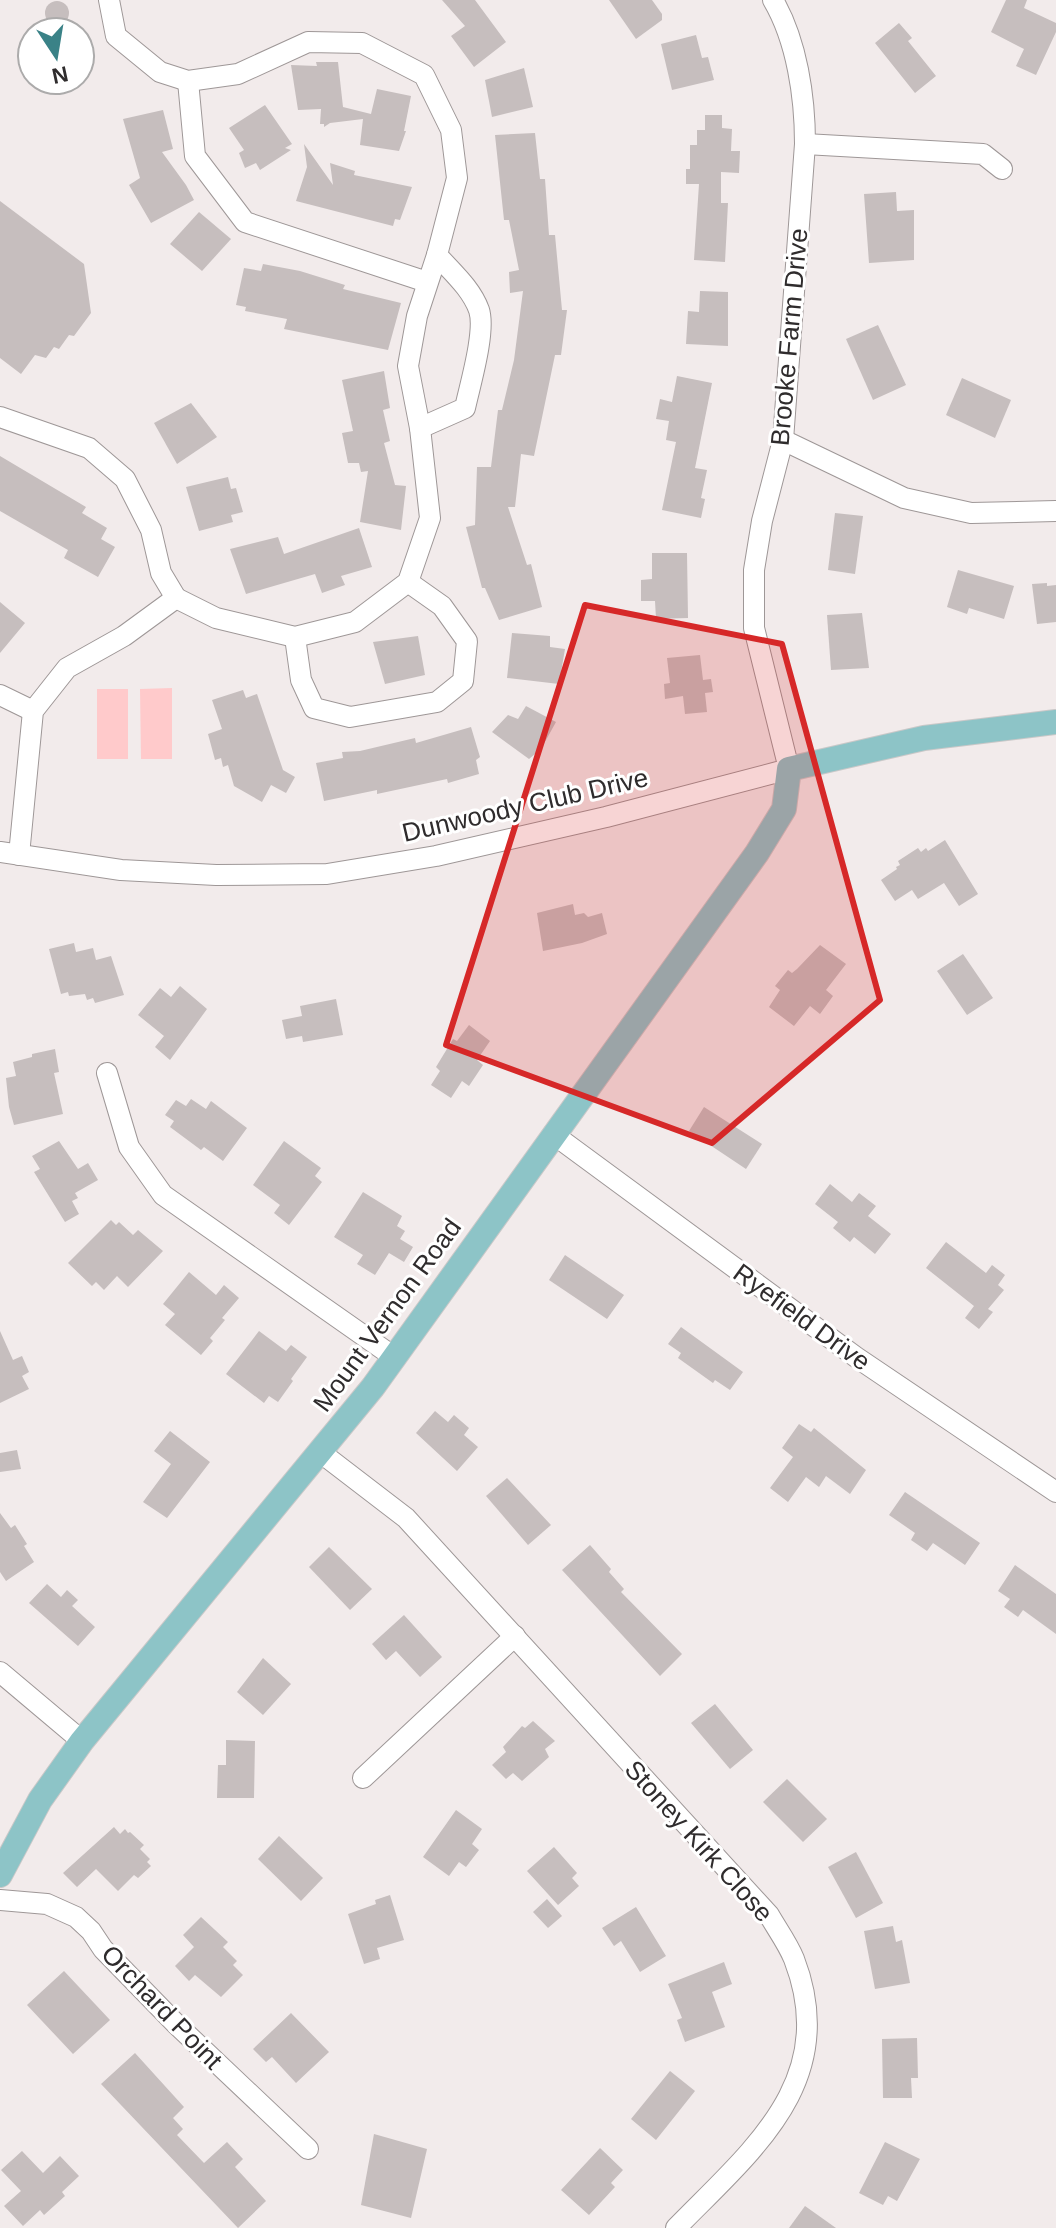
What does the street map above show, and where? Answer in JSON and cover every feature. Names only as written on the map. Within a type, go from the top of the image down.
[{"type":"main road","name":"Dunwoody Club Drive","points":[[789,769],[924,738],[1056,722]]},
{"type":"main road","name":"Mount Vernon Road","points":[[0,1875],[40,1800],[82,1741],[373,1387],[757,853],[784,809],[789,769]]},
{"type":"street","points":[[0,417],[89,448],[125,479],[151,530],[161,573],[176,598],[216,618],[295,637],[355,622],[408,582],[430,518],[420,428],[408,366],[427,282],[457,178],[451,130],[424,75],[362,43],[308,42],[238,74],[188,81],[160,72],[116,36],[109,0]]},
{"type":"street","name":"Brooke Farm Drive","points":[[773,0],[786,23],[805,115],[805,144],[783,440],[762,521],[754,570],[754,628],[789,769]]},
{"type":"street","points":[[188,81],[195,156],[245,222],[427,282]]},
{"type":"street","points":[[805,144],[983,154],[1002,169]]},
{"type":"street","points":[[420,428],[465,408],[477,357],[480,312],[467,288],[437,255]]},
{"type":"street","points":[[783,440],[904,498],[971,513],[1056,511]]},
{"type":"street","points":[[295,637],[301,680],[314,708],[350,717],[437,702],[463,681],[467,641],[442,606],[408,582]]},
{"type":"street","points":[[10,854],[33,711],[67,668],[124,636],[176,598]]},
{"type":"street","points":[[0,695],[33,711]]},
{"type":"street","name":"Dunwoody Club Drive","points":[[10,854],[85,866],[153,872],[327,874],[436,856],[606,817],[789,769]]},
{"type":"street","points":[[107,1073],[129,1147],[163,1195],[394,1357]]},
{"type":"street","name":"Ryefield Drive","points":[[553,1134],[856,1357],[1056,1492]]},
{"type":"street","name":"Stoney Kirk Close","points":[[320,1452],[406,1518],[769,1915],[794,1958],[805,2005],[806,2036],[801,2066],[791,2095],[778,2119],[759,2143],[676,2228]]},
{"type":"street","points":[[363,1778],[515,1636]]},
{"type":"street","points":[[0,1672],[82,1741]]},
{"type":"street","name":"Orchard Point","points":[[0,1900],[47,1904],[76,1917],[177,2025],[308,2149]]},
{"type":"highlighted area","points":[[585,605],[782,644],[880,1000],[712,1143],[446,1045]]},
{"type":"shaded area","points":[[172,688],[172,759],[141,759],[140,689]]},
{"type":"shaded area","points":[[97,689],[128,689],[128,759],[97,759]]},
{"type":"building","points":[[442,0],[475,0],[506,42],[474,67],[451,36],[465,26]]},
{"type":"building","points":[[609,0],[652,0],[662,14],[662,20],[636,39]]},
{"type":"building","points":[[1006,0],[1027,0],[1024,8],[1056,23],[1056,32],[1036,75],[1016,66],[1024,49],[991,32]]},
{"type":"building","points":[[52,2],[62,2],[68,8],[68,16],[46,16],[46,8]]},
{"type":"building","points":[[899,23],[912,38],[908,41],[936,76],[915,93],[875,43]]},
{"type":"building","points":[[696,35],[702,58],[708,57],[714,80],[672,90],[661,44]]},
{"type":"building","points":[[316,62],[338,62],[343,107],[371,114],[377,89],[411,96],[406,131],[399,151],[360,145],[363,119],[330,123],[324,127],[320,124],[321,109],[298,110],[291,65],[317,66]]},
{"type":"building","points":[[524,68],[533,107],[492,117],[485,80]]},
{"type":"building","points":[[265,105],[292,144],[285,148],[291,150],[260,170],[256,163],[245,168],[239,153],[244,150],[229,128]]},
{"type":"building","points":[[163,110],[173,149],[162,152],[194,200],[151,223],[129,185],[140,178],[123,119]]},
{"type":"building","points":[[705,115],[722,115],[722,128],[732,129],[731,151],[740,151],[739,173],[721,172],[721,203],[728,203],[725,262],[694,260],[699,184],[686,184],[686,169],[690,169],[690,145],[697,145],[697,130],[705,130]]},
{"type":"building","points":[[535,133],[540,179],[545,179],[549,235],[555,235],[562,310],[567,310],[561,355],[555,355],[534,456],[521,454],[515,507],[508,507],[527,565],[531,564],[542,607],[499,620],[485,588],[482,588],[466,527],[475,525],[477,467],[491,467],[498,410],[502,410],[514,360],[523,291],[510,293],[509,272],[519,270],[509,220],[504,220],[495,135]]},
{"type":"building","points":[[304,144],[333,185],[330,163],[355,171],[354,175],[412,187],[400,220],[395,219],[393,226],[296,201],[307,167]]},
{"type":"building","points":[[896,192],[897,211],[914,210],[914,260],[869,263],[864,194]]},
{"type":"building","points":[[0,201],[84,264],[91,313],[74,336],[69,335],[59,349],[54,347],[46,358],[35,355],[21,374],[0,358]]},
{"type":"building","points":[[199,212],[231,239],[202,271],[170,244]]},
{"type":"building","points":[[263,264],[300,271],[345,285],[343,289],[401,303],[388,350],[284,329],[287,319],[245,311],[246,307],[236,305],[244,268],[261,271]]},
{"type":"building","points":[[700,291],[728,292],[728,346],[686,344],[688,311],[699,312]]},
{"type":"building","points":[[878,325],[906,385],[873,400],[846,339]]},
{"type":"building","points":[[384,371],[390,408],[383,410],[390,441],[384,443],[395,485],[406,486],[401,530],[360,522],[368,471],[361,472],[359,463],[348,463],[342,433],[353,431],[342,380]]},
{"type":"building","points":[[677,376],[712,383],[695,468],[707,470],[701,498],[705,499],[701,518],[662,510],[676,442],[666,440],[669,421],[656,419],[660,399],[672,402]]},
{"type":"building","points":[[962,378],[1011,400],[995,438],[946,415]]},
{"type":"building","points":[[191,403],[217,437],[177,464],[154,423]]},
{"type":"building","points":[[0,456],[86,507],[82,513],[107,528],[101,539],[115,547],[98,577],[64,558],[68,550],[0,511]]},
{"type":"building","points":[[228,477],[231,489],[236,488],[243,512],[231,515],[233,522],[199,531],[186,487]]},
{"type":"building","points":[[835,513],[863,516],[855,574],[828,570]]},
{"type":"building","points":[[359,528],[372,567],[341,576],[345,585],[322,593],[315,574],[246,594],[230,549],[278,537],[284,554]]},
{"type":"building","points":[[652,553],[687,553],[688,618],[656,619],[655,601],[641,601],[641,580],[652,579]]},
{"type":"building","points":[[958,570],[1014,586],[1004,619],[969,608],[967,614],[947,607]]},
{"type":"building","points":[[1047,583],[1047,586],[1056,585],[1056,622],[1037,624],[1032,584]]},
{"type":"building","points":[[0,602],[25,623],[0,653]]},
{"type":"building","points":[[862,613],[869,668],[831,670],[827,615]]},
{"type":"building","points":[[512,633],[550,636],[550,647],[565,649],[559,684],[507,678]]},
{"type":"building","points":[[418,636],[425,675],[385,684],[373,642]]},
{"type":"building","points":[[700,655],[703,680],[711,679],[713,692],[705,693],[707,712],[685,714],[683,696],[665,699],[664,684],[670,683],[667,658]]},
{"type":"building","points":[[243,690],[246,698],[257,694],[283,770],[295,777],[286,793],[271,785],[262,802],[234,786],[228,765],[223,767],[221,758],[215,760],[208,734],[222,729],[212,700]]},
{"type":"building","points":[[526,706],[556,722],[541,749],[529,759],[492,732],[508,715],[518,719]]},
{"type":"building","points":[[471,727],[480,757],[476,760],[479,774],[448,783],[447,779],[377,794],[377,790],[324,801],[316,763],[343,758],[342,752],[360,751],[415,738],[416,743]]},
{"type":"building","points":[[945,840],[978,894],[959,906],[944,883],[918,899],[912,890],[895,901],[881,880],[897,869],[900,865],[898,861],[918,848],[921,852],[926,848],[928,851]]},
{"type":"building","points":[[573,904],[575,915],[584,913],[588,917],[602,913],[607,934],[543,951],[537,913]]},
{"type":"building","points":[[74,943],[76,952],[93,948],[96,960],[111,956],[124,995],[95,1003],[93,998],[87,1000],[85,994],[61,994],[49,949]]},
{"type":"building","points":[[820,945],[846,964],[826,990],[833,996],[820,1014],[810,1006],[794,1026],[769,1007],[780,990],[775,986],[788,970],[792,973]]},
{"type":"building","points":[[963,954],[993,998],[967,1015],[937,971]]},
{"type":"building","points":[[180,986],[207,1009],[170,1060],[155,1047],[164,1036],[138,1015],[160,988],[171,997]]},
{"type":"building","points":[[336,999],[343,1035],[303,1042],[302,1036],[286,1039],[282,1020],[302,1016],[300,1006]]},
{"type":"building","points":[[469,1025],[490,1041],[477,1060],[483,1065],[469,1086],[462,1081],[451,1098],[431,1085],[440,1071],[436,1067],[453,1039],[457,1041]]},
{"type":"building","points":[[55,1049],[59,1072],[54,1073],[63,1114],[14,1125],[6,1078],[16,1076],[13,1062]]},
{"type":"building","points":[[191,1099],[206,1109],[211,1101],[247,1128],[223,1161],[204,1147],[201,1150],[170,1127],[174,1121],[165,1115],[176,1100],[186,1106]]},
{"type":"building","points":[[704,1107],[762,1144],[746,1169],[689,1131]]},
{"type":"building","points":[[59,1141],[78,1169],[88,1163],[98,1180],[75,1193],[78,1198],[72,1201],[79,1214],[65,1222],[34,1172],[40,1169],[32,1156]]},
{"type":"building","points":[[284,1141],[321,1168],[315,1176],[322,1182],[289,1225],[274,1213],[280,1205],[253,1185]]},
{"type":"building","points":[[830,1184],[852,1202],[859,1193],[876,1206],[868,1216],[891,1234],[875,1254],[854,1237],[850,1242],[833,1228],[838,1222],[815,1204]]},
{"type":"building","points":[[363,1192],[402,1216],[397,1226],[405,1231],[400,1239],[413,1247],[404,1262],[389,1253],[375,1275],[357,1264],[363,1255],[334,1237]]},
{"type":"building","points":[[111,1220],[116,1225],[119,1222],[133,1235],[138,1230],[163,1251],[128,1287],[117,1276],[104,1290],[96,1282],[92,1286],[68,1263]]},
{"type":"building","points":[[946,1242],[986,1273],[992,1265],[1005,1275],[998,1285],[1004,1290],[988,1309],[993,1312],[979,1329],[965,1318],[974,1306],[926,1268]]},
{"type":"building","points":[[565,1255],[624,1295],[607,1319],[549,1280]]},
{"type":"building","points":[[189,1272],[216,1295],[224,1285],[239,1298],[222,1318],[225,1320],[201,1355],[165,1325],[175,1314],[163,1304]]},
{"type":"building","points":[[681,1327],[743,1372],[730,1390],[715,1380],[713,1383],[678,1358],[681,1353],[668,1344]]},
{"type":"building","points":[[0,1331],[13,1360],[22,1356],[29,1372],[22,1376],[29,1389],[0,1403]]},
{"type":"building","points":[[259,1331],[286,1351],[291,1345],[307,1357],[278,1402],[269,1396],[264,1403],[226,1374]]},
{"type":"building","points":[[435,1411],[448,1422],[454,1415],[469,1428],[464,1435],[478,1447],[457,1471],[416,1433]]},
{"type":"building","points":[[799,1424],[811,1432],[814,1428],[866,1470],[850,1494],[826,1476],[819,1487],[806,1477],[788,1502],[770,1488],[793,1457],[782,1448]]},
{"type":"building","points":[[170,1431],[210,1462],[167,1518],[143,1502],[171,1464],[154,1451]]},
{"type":"building","points":[[17,1450],[21,1469],[0,1472],[0,1453]]},
{"type":"building","points":[[507,1478],[551,1525],[528,1545],[486,1496]]},
{"type":"building","points":[[905,1492],[980,1543],[965,1565],[933,1543],[927,1551],[911,1540],[915,1533],[889,1515]]},
{"type":"building","points":[[0,1513],[11,1528],[15,1525],[34,1562],[6,1581],[0,1572]]},
{"type":"building","points":[[590,1545],[611,1569],[609,1572],[624,1589],[621,1592],[682,1654],[660,1676],[562,1570]]},
{"type":"building","points":[[329,1547],[372,1589],[350,1610],[309,1567]]},
{"type":"building","points":[[1015,1565],[1056,1594],[1056,1634],[1023,1610],[1018,1617],[1004,1607],[1010,1599],[998,1591]]},
{"type":"building","points":[[47,1584],[61,1597],[67,1590],[78,1600],[72,1606],[95,1627],[78,1646],[29,1603]]},
{"type":"building","points":[[404,1615],[442,1657],[420,1677],[396,1651],[386,1660],[372,1644]]},
{"type":"building","points":[[263,1658],[291,1684],[263,1715],[237,1692]]},
{"type":"building","points":[[715,1704],[753,1750],[730,1769],[691,1723]]},
{"type":"building","points":[[533,1721],[555,1741],[545,1749],[549,1757],[522,1781],[513,1773],[506,1779],[492,1765],[506,1752],[503,1747],[522,1726],[525,1728]]},
{"type":"building","points":[[226,1740],[255,1741],[254,1798],[217,1798],[218,1765],[226,1765]]},
{"type":"building","points":[[787,1779],[827,1819],[803,1842],[763,1802]]},
{"type":"building","points":[[456,1810],[482,1829],[472,1844],[479,1850],[466,1867],[459,1862],[449,1876],[423,1857]]},
{"type":"building","points":[[114,1827],[120,1834],[125,1829],[130,1832],[144,1845],[140,1849],[150,1859],[147,1862],[151,1866],[138,1878],[134,1875],[118,1891],[96,1869],[77,1887],[63,1873]]},
{"type":"building","points":[[279,1836],[323,1878],[301,1901],[258,1859]]},
{"type":"building","points":[[554,1847],[577,1873],[572,1878],[579,1886],[558,1905],[527,1871]]},
{"type":"building","points":[[856,1852],[883,1903],[856,1918],[828,1867]]},
{"type":"building","points":[[390,1895],[404,1940],[377,1948],[380,1959],[364,1964],[348,1914],[376,1904],[375,1900]]},
{"type":"building","points":[[547,1899],[562,1916],[548,1928],[533,1912]]},
{"type":"building","points":[[636,1907],[666,1956],[640,1972],[621,1941],[614,1946],[602,1928]]},
{"type":"building","points":[[201,1917],[228,1942],[223,1947],[237,1961],[233,1965],[243,1975],[221,1997],[195,1975],[189,1981],[175,1966],[194,1947],[183,1935]]},
{"type":"building","points":[[893,1926],[896,1942],[902,1940],[910,1983],[875,1989],[864,1931]]},
{"type":"building","points":[[724,1962],[732,1984],[712,1992],[725,2027],[685,2042],[677,2020],[682,2018],[668,1984]]},
{"type":"building","points":[[64,1971],[110,2020],[73,2054],[27,2005]]},
{"type":"building","points":[[291,2013],[329,2052],[296,2083],[272,2057],[266,2062],[253,2049]]},
{"type":"building","points":[[917,2038],[918,2078],[911,2078],[912,2098],[883,2098],[882,2039]]},
{"type":"building","points":[[135,2053],[184,2107],[173,2118],[183,2129],[177,2135],[204,2163],[227,2142],[243,2159],[235,2167],[266,2201],[238,2228],[101,2084]]},
{"type":"building","points":[[670,2071],[695,2091],[656,2140],[631,2119]]},
{"type":"building","points":[[374,2134],[427,2149],[411,2218],[361,2205]]},
{"type":"building","points":[[885,2142],[920,2159],[897,2201],[888,2196],[883,2205],[859,2193]]},
{"type":"building","points":[[600,2148],[623,2170],[611,2183],[615,2187],[589,2215],[561,2190]]},
{"type":"building","points":[[22,2151],[43,2173],[60,2156],[79,2176],[62,2192],[65,2196],[44,2215],[40,2210],[23,2226],[4,2206],[21,2191],[1,2170]]},
{"type":"building","points":[[805,2206],[836,2228],[789,2228]]}]
